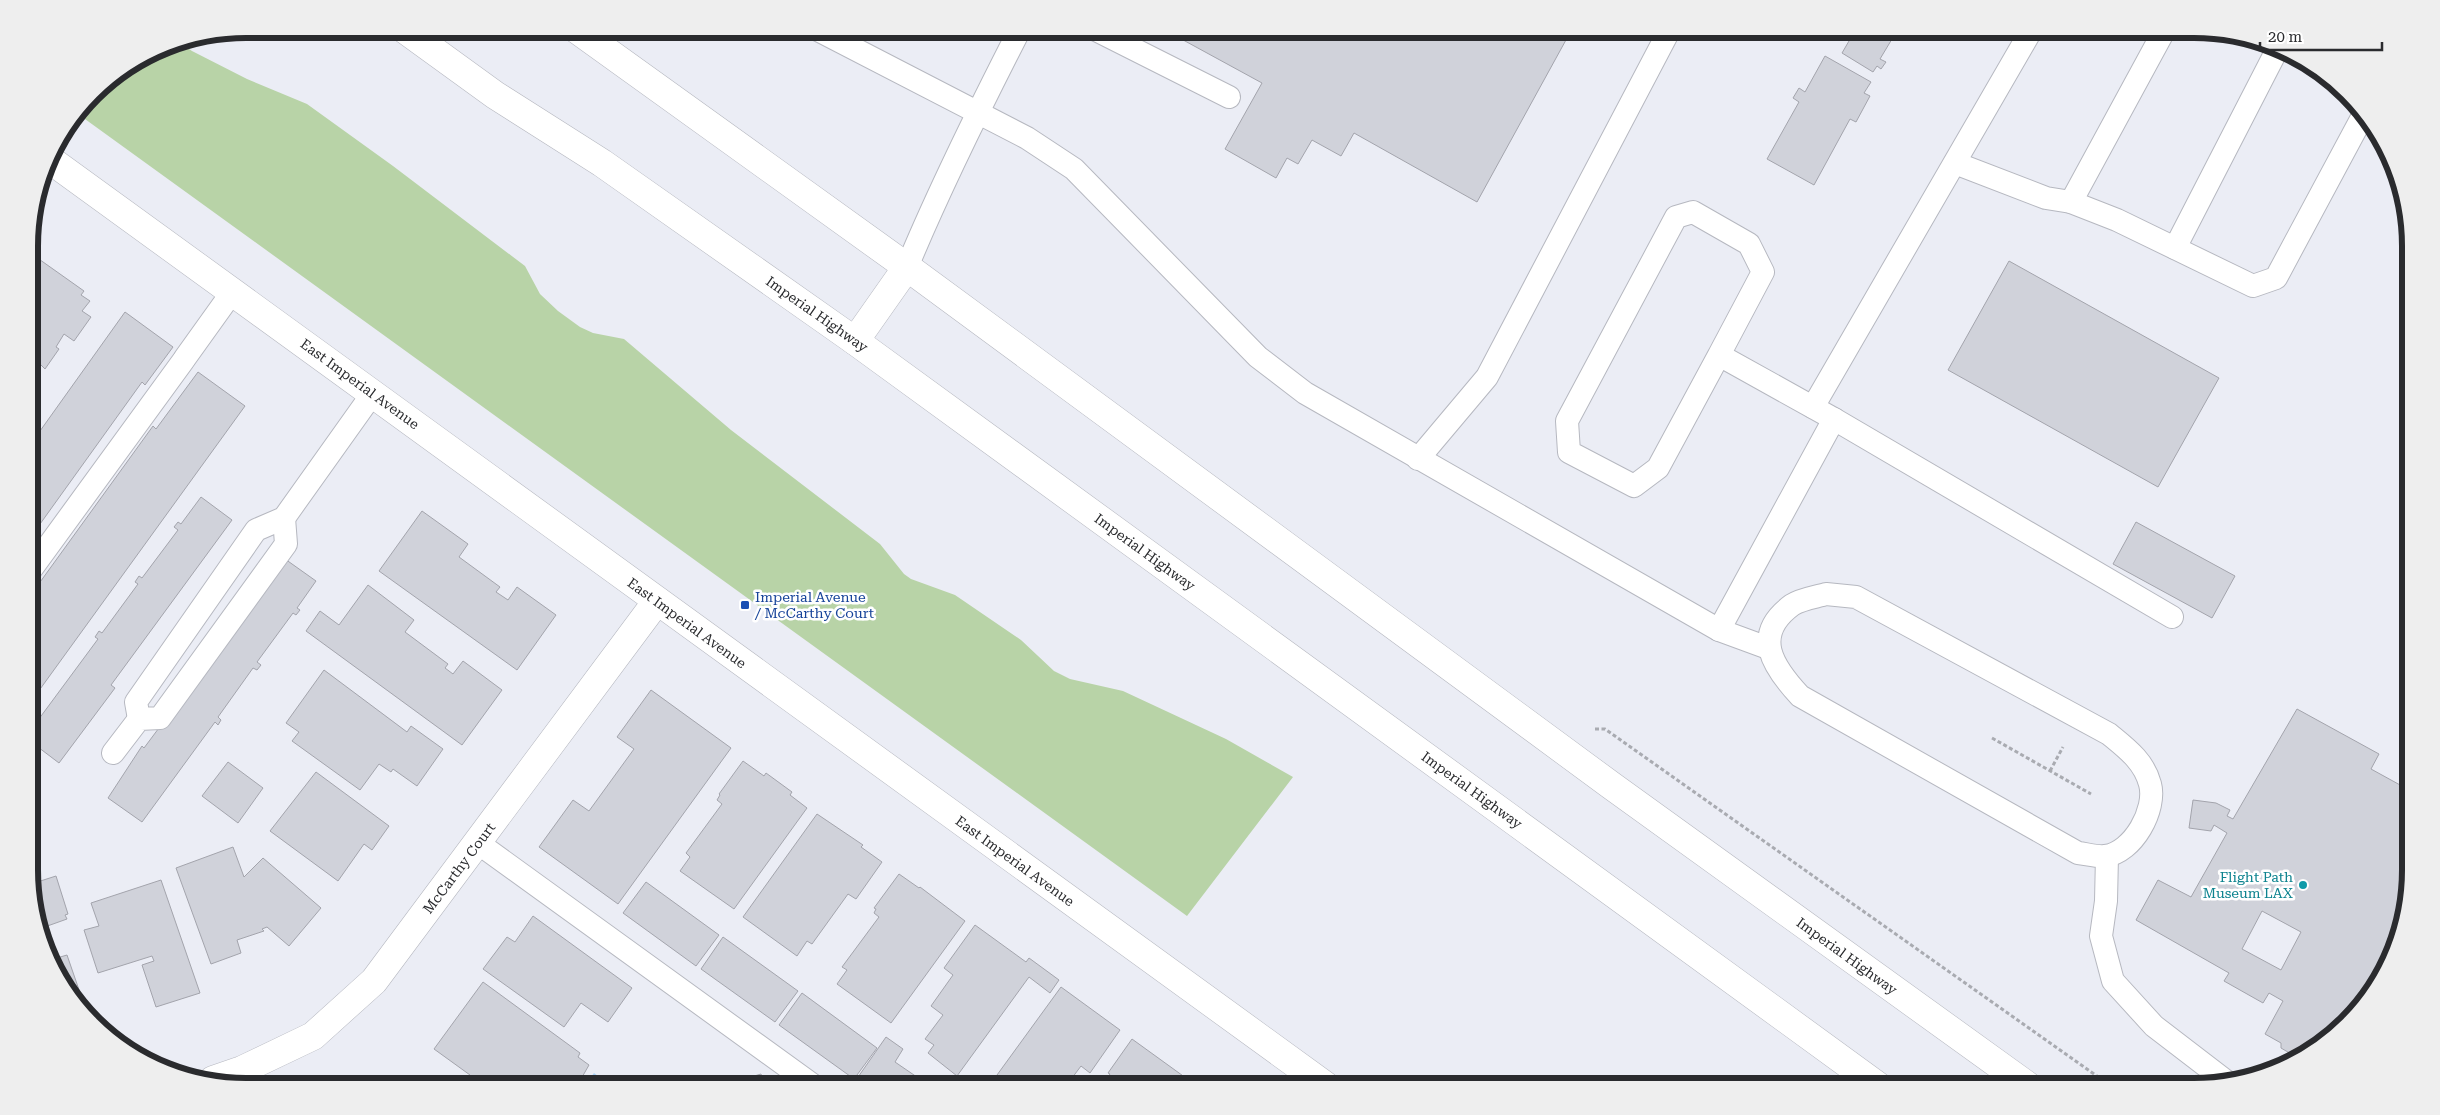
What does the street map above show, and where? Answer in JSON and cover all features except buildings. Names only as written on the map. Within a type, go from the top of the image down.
[{"type":"main road","name":"Imperial Highway","points":[[416,38],[495,95],[602,163],[855,340],[1867,1078]]},
{"type":"main road","name":"Imperial Highway","points":[[589,38],[907,267],[1612,786],[2017,1078]]},
{"type":"main road","name":"East Imperial Avenue","points":[[55,163],[1315,1078]]},
{"type":"main road","points":[[855,340],[907,267]]},
{"type":"main road","name":"McCarthy Court","points":[[223,1076],[242,1070],[313,1036],[374,981],[657,601]]},
{"type":"lane","points":[[833,38],[1027,138],[1074,169],[1258,357],[1282,377],[1418,459],[1718,630],[1768,648]]},
{"type":"lane","points":[[907,267],[977,112],[1015,38]]},
{"type":"lane","points":[[1112,38],[1229,97]]},
{"type":"lane","points":[[1418,459],[1487,377],[1665,38]]},
{"type":"lane","points":[[1813,407],[2027,38]]},
{"type":"lane","points":[[2071,202],[2160,38]]},
{"type":"lane","points":[[2175,248],[2275,54]]},
{"type":"lane","points":[[1955,163],[2046,198],[2071,202],[2117,220],[2253,286],[2276,278],[2361,120]]},
{"type":"lane","points":[[1693,212],[1749,244],[1763,272],[1720,355],[1658,468],[1634,486],[1569,452],[1567,421],[1676,217],[1693,212]]},
{"type":"lane","points":[[38,560],[233,292]]},
{"type":"lane","points":[[1720,355],[1834,419],[2172,617]]},
{"type":"lane","points":[[113,753],[139,719],[136,702],[256,530],[284,518],[373,393]]},
{"type":"lane","points":[[1718,630],[1834,419]]},
{"type":"lane","points":[[139,719],[160,718],[286,544],[284,518]]},
{"type":"lane","points":[[1826,594],[1856,597],[2109,734],[2135,754],[2150,784],[2149,815],[2128,845],[2106,856],[2078,853],[1800,696],[1780,675],[1768,648],[1774,623],[1793,604],[1826,594]]},
{"type":"lane","points":[[478,843],[803,1078]]},
{"type":"lane","points":[[2106,856],[2106,901],[2101,936],[2113,981],[2154,1026],[2219,1076]]},
{"type":"path","points":[[1605,729],[2100,1078]]},
{"type":"path","points":[[1992,738],[2092,794]]},
{"type":"path","points":[[2050,770],[2067,739]]},
{"type":"green space","points":[[186,47],[247,79],[307,104],[393,166],[525,266],[540,294],[558,311],[580,327],[593,333],[624,339],[731,430],[880,544],[904,574],[911,579],[955,595],[1021,640],[1054,671],[1070,679],[1123,691],[1226,739],[1293,777],[1187,916],[82,117],[108,89],[141,65],[166,53]]},
{"type":"water","points":[[594,1073],[601,1078],[590,1078]]},
{"type":"place","name":"Imperial Avenue / McCarthy Court","points":[[745,605]]},
{"type":"place","name":"Flight Path Museum LAX","points":[[2303,885]]}]
